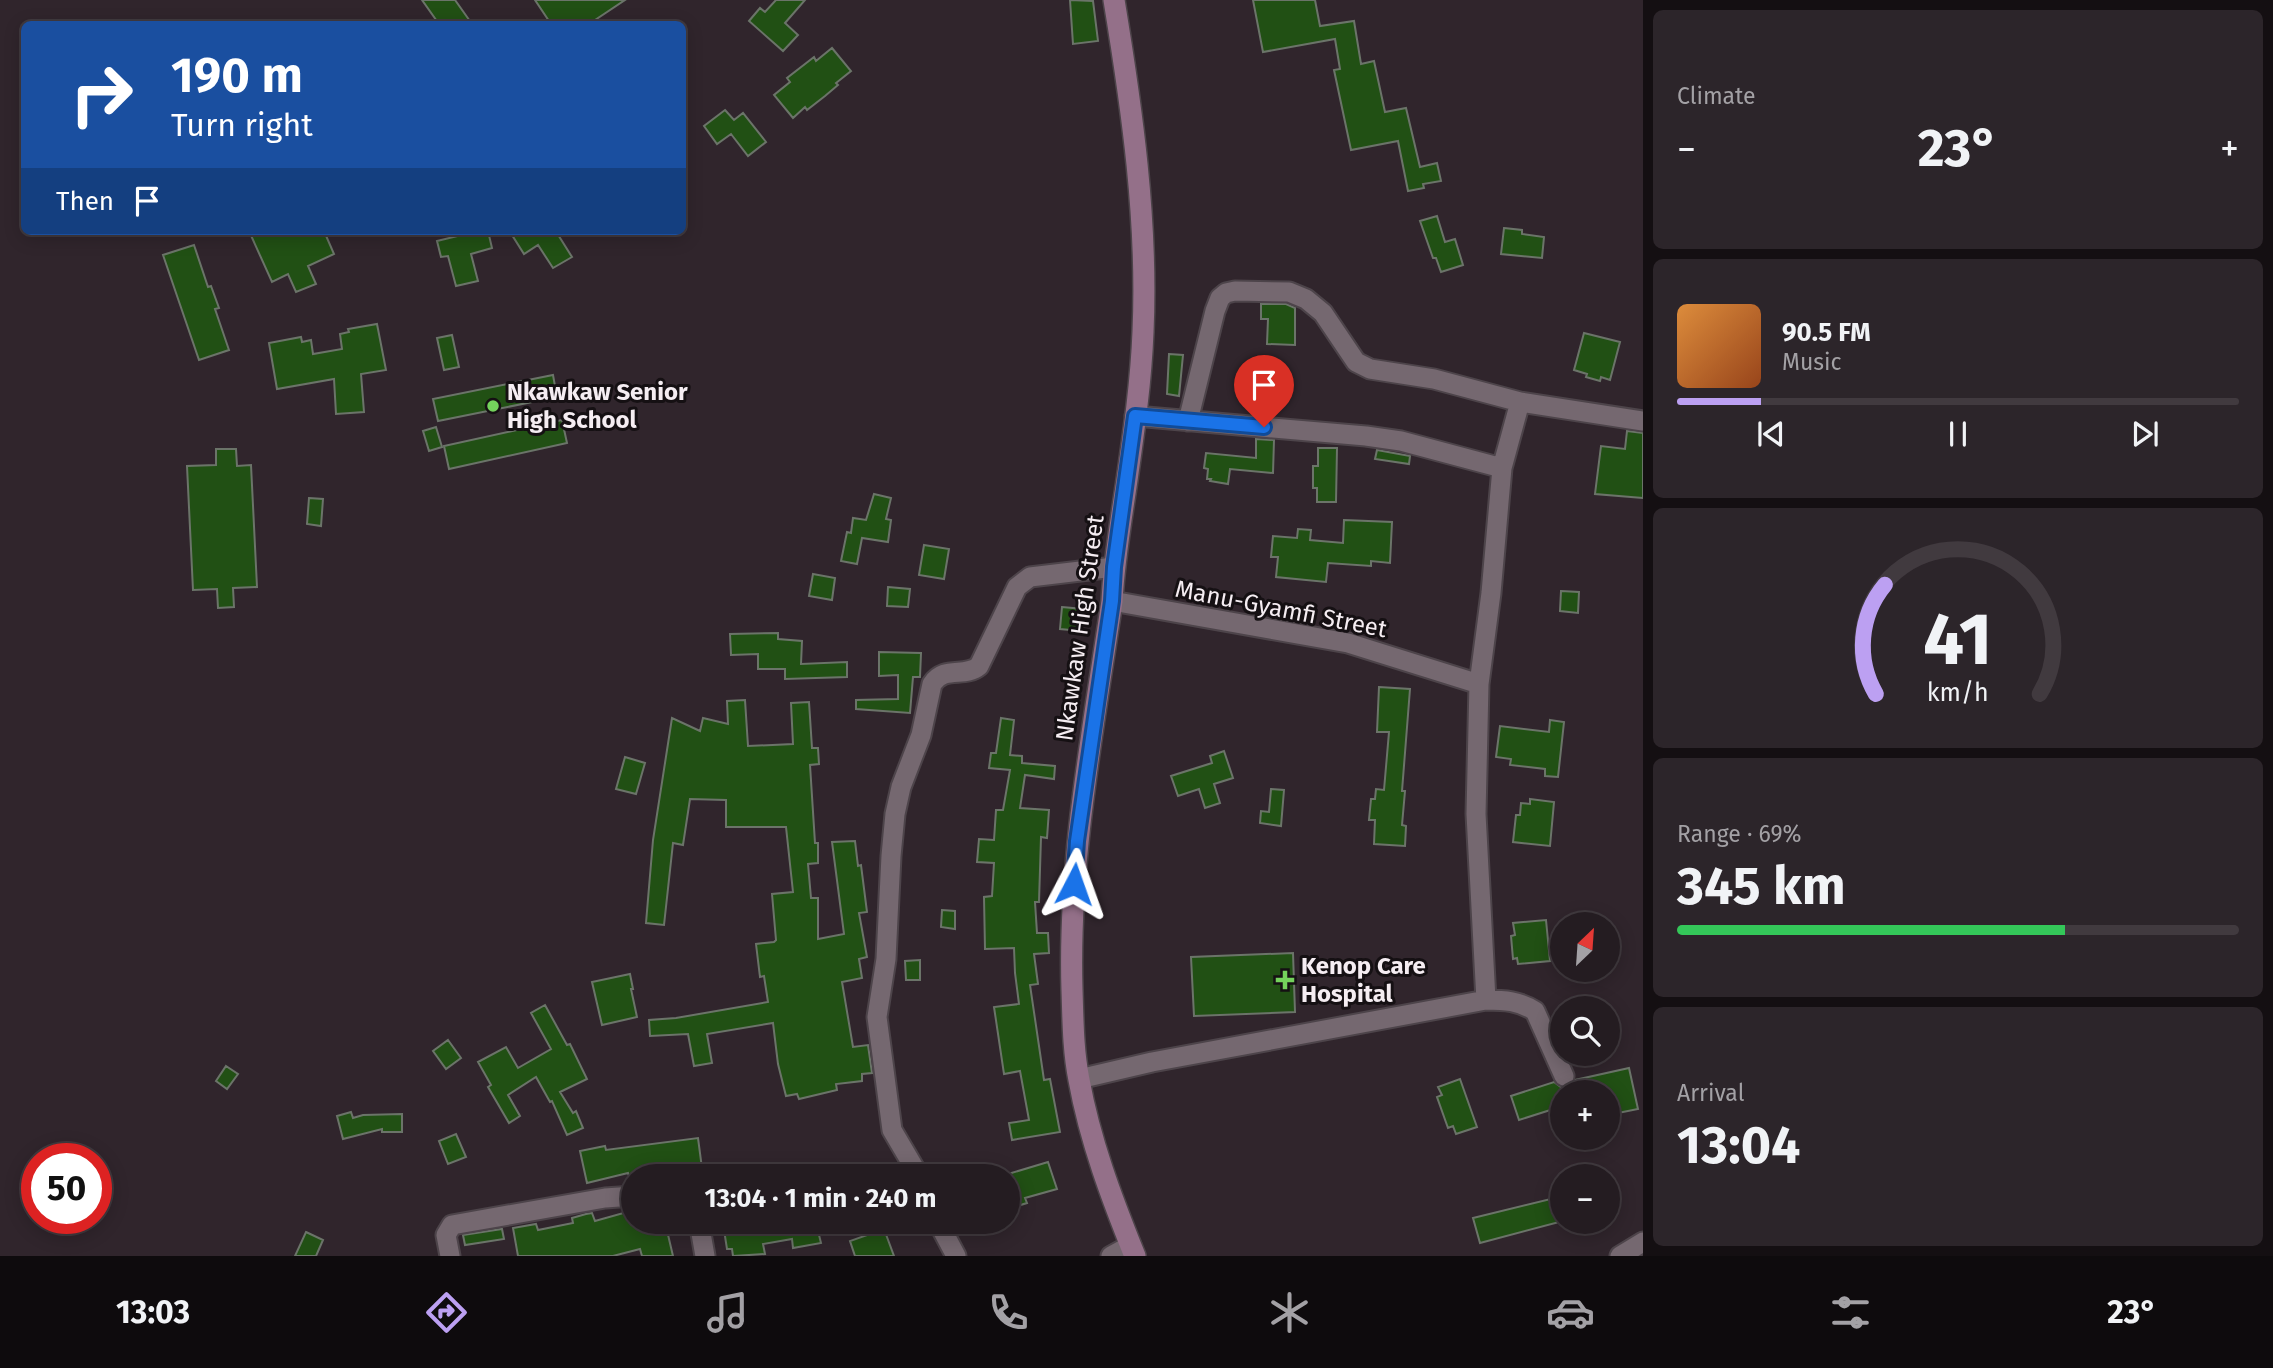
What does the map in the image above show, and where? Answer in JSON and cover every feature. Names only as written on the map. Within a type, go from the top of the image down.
[{"type":"main road","name":"Nkawkaw High Street","points":[[1114,0],[1134,133],[1140,196],[1143,331],[1112,601],[1077,841],[1071,961],[1073,1035],[1079,1079],[1093,1141],[1133,1251]]},
{"type":"street","points":[[1188,421],[1220,298],[1235,291],[1289,292],[1306,299],[1323,313],[1356,362],[1370,369],[1434,379],[1520,402],[1643,421]]},
{"type":"street","points":[[1486,1000],[1476,814],[1479,684],[1492,593],[1502,468],[1520,402]]},
{"type":"street","points":[[1135,416],[1366,436],[1401,441],[1502,468]]},
{"type":"street","points":[[912,1164],[892,1130],[877,1017],[886,959],[895,814],[901,788],[921,735],[932,684],[935,678],[944,673],[975,670],[979,666],[1017,587],[1024,580],[1030,577],[1114,567]]},
{"type":"street","name":"Manu-Gyamfi Street","points":[[1112,601],[1348,643],[1479,684]]},
{"type":"street","points":[[1079,1079],[1152,1062],[1486,1000],[1509,1000],[1535,1011],[1564,1076]]},
{"type":"street","points":[[450,1256],[446,1235],[452,1225],[621,1197]]},
{"type":"street","points":[[701,1234],[705,1256]]},
{"type":"street","points":[[944,1234],[956,1256]]},
{"type":"street","points":[[1620,1256],[1643,1242]]},
{"type":"street","points":[[1111,1256],[1133,1251]]},
{"type":"building","points":[[422,0],[455,0],[470,21],[437,21]]},
{"type":"building","points":[[535,0],[625,0],[594,21],[549,21]]},
{"type":"building","points":[[776,0],[805,0],[785,23],[798,35],[783,51],[749,21],[760,8],[765,12]]},
{"type":"building","points":[[1070,0],[1093,1],[1098,41],[1073,44]]},
{"type":"building","points":[[1253,0],[1315,0],[1320,26],[1354,21],[1361,64],[1374,61],[1385,112],[1406,108],[1420,167],[1437,163],[1441,181],[1423,184],[1424,188],[1408,191],[1398,141],[1351,150],[1334,70],[1340,69],[1335,39],[1263,52]]},
{"type":"building","points":[[832,48],[851,71],[825,96],[807,110],[805,107],[793,118],[774,95],[790,82],[787,78],[814,57],[816,61]]},
{"type":"building","points":[[725,110],[734,120],[743,113],[766,142],[748,156],[731,134],[717,144],[704,126]]},
{"type":"building","points":[[1437,216],[1445,242],[1455,239],[1463,265],[1441,272],[1420,221]]},
{"type":"building","points":[[1504,228],[1544,237],[1542,258],[1501,254]]},
{"type":"building","points":[[251,235],[326,235],[334,254],[308,266],[316,284],[296,292],[288,274],[272,282]]},
{"type":"building","points":[[462,235],[489,235],[492,248],[471,254],[478,281],[456,286],[448,256],[441,257],[437,241]]},
{"type":"building","points":[[512,235],[558,235],[572,257],[553,268],[538,245],[524,254]]},
{"type":"building","points":[[194,245],[208,287],[211,286],[219,308],[215,309],[229,350],[199,360],[163,255]]},
{"type":"building","points":[[1261,304],[1286,304],[1295,308],[1295,345],[1267,344],[1268,319],[1261,319]]},
{"type":"building","points":[[377,324],[386,370],[361,374],[364,412],[336,414],[334,379],[277,389],[269,343],[301,337],[302,342],[311,340],[313,354],[342,349],[340,334],[349,332],[348,329]]},
{"type":"building","points":[[1584,333],[1620,342],[1610,380],[1601,377],[1600,381],[1574,370]]},
{"type":"building","points":[[452,335],[459,367],[444,370],[437,338]]},
{"type":"building","points":[[1169,354],[1183,355],[1179,396],[1167,394]]},
{"type":"building","points":[[553,375],[557,397],[438,421],[433,399]]},
{"type":"building","points":[[562,420],[567,443],[449,469],[444,446]]},
{"type":"building","points":[[436,427],[442,447],[429,451],[423,431]]},
{"type":"building","points":[[1627,431],[1643,433],[1643,498],[1595,494],[1601,446],[1625,449]]},
{"type":"building","points":[[1256,439],[1274,440],[1273,473],[1230,469],[1228,484],[1207,479],[1208,469],[1204,468],[1206,453],[1256,458]]},
{"type":"building","points":[[1318,448],[1337,448],[1336,502],[1317,502],[1317,488],[1313,488],[1313,466],[1318,466]]},
{"type":"building","points":[[216,449],[236,449],[237,466],[251,465],[257,587],[233,588],[234,607],[218,608],[217,589],[193,590],[187,466],[216,465]]},
{"type":"building","points":[[1377,450],[1410,456],[1409,464],[1375,459]]},
{"type":"building","points":[[874,494],[891,498],[886,519],[891,520],[888,542],[862,538],[857,564],[841,561],[847,532],[851,533],[853,518],[866,520]]},
{"type":"building","points":[[309,498],[323,499],[321,526],[307,524]]},
{"type":"building","points":[[1344,520],[1392,522],[1390,563],[1371,561],[1371,566],[1328,563],[1326,582],[1276,577],[1278,557],[1271,557],[1273,536],[1297,538],[1298,529],[1311,530],[1310,540],[1343,543]]},
{"type":"building","points":[[924,545],[949,549],[944,579],[919,575]]},
{"type":"building","points":[[813,574],[835,578],[832,600],[809,596]]},
{"type":"building","points":[[888,587],[910,589],[908,607],[887,606]]},
{"type":"building","points":[[1561,591],[1579,592],[1578,613],[1560,611]]},
{"type":"building","points":[[1062,607],[1083,609],[1081,631],[1060,629]]},
{"type":"building","points":[[778,633],[778,639],[802,641],[801,664],[847,662],[847,677],[785,679],[785,669],[758,669],[758,654],[731,655],[730,634]]},
{"type":"building","points":[[879,652],[921,653],[920,677],[913,677],[910,713],[856,709],[856,700],[898,699],[898,675],[879,676]]},
{"type":"building","points":[[1379,687],[1410,689],[1402,791],[1405,791],[1402,825],[1406,826],[1405,846],[1374,844],[1375,820],[1369,820],[1371,799],[1375,799],[1376,789],[1384,790],[1389,732],[1377,732]]},
{"type":"building","points":[[745,700],[748,746],[793,744],[791,703],[809,702],[812,748],[818,748],[819,764],[810,765],[818,863],[808,864],[811,898],[818,898],[818,939],[844,934],[832,842],[855,841],[858,866],[861,865],[867,912],[859,913],[867,957],[859,959],[862,978],[842,982],[853,1047],[868,1045],[872,1073],[862,1074],[862,1081],[836,1084],[837,1090],[799,1099],[797,1094],[786,1096],[778,1064],[773,1023],[707,1034],[712,1063],[694,1066],[688,1034],[650,1036],[649,1020],[768,1002],[764,976],[760,977],[756,944],[776,940],[772,894],[793,892],[786,827],[726,827],[726,800],[690,799],[683,845],[673,843],[664,925],[646,923],[653,840],[672,718],[700,731],[703,718],[728,724],[727,701]]},
{"type":"building","points":[[1001,718],[1014,720],[1010,755],[1022,756],[1022,763],[1055,766],[1054,779],[1025,775],[1020,808],[1049,810],[1047,838],[1041,837],[1039,902],[1035,902],[1037,933],[1048,933],[1049,953],[1034,954],[1038,984],[1030,985],[1044,1080],[1050,1079],[1060,1132],[1012,1140],[1009,1123],[1029,1120],[1020,1071],[1004,1074],[994,1007],[1019,1004],[1014,948],[985,949],[984,897],[992,896],[994,863],[977,862],[979,839],[994,840],[996,810],[1003,810],[1010,770],[989,768],[991,753],[996,753]]},
{"type":"building","points":[[1550,720],[1564,722],[1558,777],[1545,776],[1545,769],[1510,765],[1511,759],[1496,757],[1500,726],[1549,732]]},
{"type":"building","points":[[1224,751],[1233,778],[1214,784],[1220,803],[1205,808],[1199,789],[1178,796],[1171,776],[1212,763],[1210,756]]},
{"type":"building","points":[[625,757],[645,763],[636,794],[616,789]]},
{"type":"building","points":[[1271,789],[1284,790],[1281,826],[1260,823],[1261,811],[1269,812]]},
{"type":"building","points":[[1530,799],[1554,802],[1550,846],[1513,842],[1516,815],[1520,815],[1521,803],[1530,804]]},
{"type":"building","points":[[942,910],[955,911],[955,929],[941,927]]},
{"type":"building","points":[[1546,920],[1550,961],[1518,964],[1517,958],[1513,959],[1513,923]]},
{"type":"building","points":[[1293,953],[1295,1012],[1194,1016],[1191,957]]},
{"type":"building","points":[[920,960],[920,980],[906,980],[905,961]]},
{"type":"building","points":[[630,974],[637,1017],[602,1025],[592,982]]},
{"type":"building","points":[[545,1005],[567,1045],[570,1044],[587,1079],[560,1092],[573,1113],[576,1111],[583,1128],[567,1135],[552,1101],[550,1102],[536,1077],[508,1095],[520,1116],[509,1123],[488,1087],[491,1085],[478,1062],[506,1047],[518,1068],[551,1049],[531,1013]]},
{"type":"building","points":[[448,1040],[461,1058],[446,1069],[433,1051]]},
{"type":"building","points":[[226,1066],[238,1074],[227,1089],[216,1081]]},
{"type":"building","points":[[1629,1068],[1638,1109],[1620,1113],[1620,1080],[1575,1080]]},
{"type":"building","points":[[1460,1079],[1477,1127],[1456,1134],[1453,1126],[1448,1128],[1437,1097],[1442,1095],[1438,1087]]},
{"type":"building","points":[[1550,1083],[1550,1110],[1519,1120],[1511,1096]]},
{"type":"building","points":[[351,1112],[353,1118],[363,1115],[402,1114],[402,1132],[382,1132],[382,1129],[343,1139],[337,1116]]},
{"type":"building","points":[[456,1134],[466,1157],[448,1164],[439,1141]]},
{"type":"building","points":[[698,1138],[701,1164],[621,1164],[621,1175],[587,1183],[580,1151],[605,1146],[606,1150]]},
{"type":"building","points":[[1048,1162],[1057,1189],[1025,1198],[1027,1203],[1020,1205],[1020,1170]]},
{"type":"building","points":[[1550,1199],[1550,1224],[1480,1243],[1473,1218]]},
{"type":"building","points":[[592,1213],[595,1221],[621,1214],[621,1234],[668,1234],[673,1256],[642,1256],[640,1249],[613,1256],[518,1256],[513,1228],[536,1224],[538,1230],[573,1223],[572,1218]]},
{"type":"building","points":[[502,1229],[504,1239],[465,1245],[463,1235]]},
{"type":"building","points":[[306,1232],[323,1240],[316,1256],[295,1256]]},
{"type":"building","points":[[725,1234],[823,1234],[819,1235],[821,1243],[793,1248],[792,1239],[763,1244],[765,1254],[733,1256],[732,1249],[727,1249]]},
{"type":"building","points":[[870,1234],[886,1234],[894,1256],[855,1256],[850,1241]]},
{"type":"place","name":"Nkawkaw Senior High School","points":[[493,406]]},
{"type":"place","name":"Kenop Care Hospital","points":[[1285,980]]},
{"type":"route","points":[[1074,884],[1077,841],[1112,601],[1114,567],[1135,416],[1264,427]]}]
